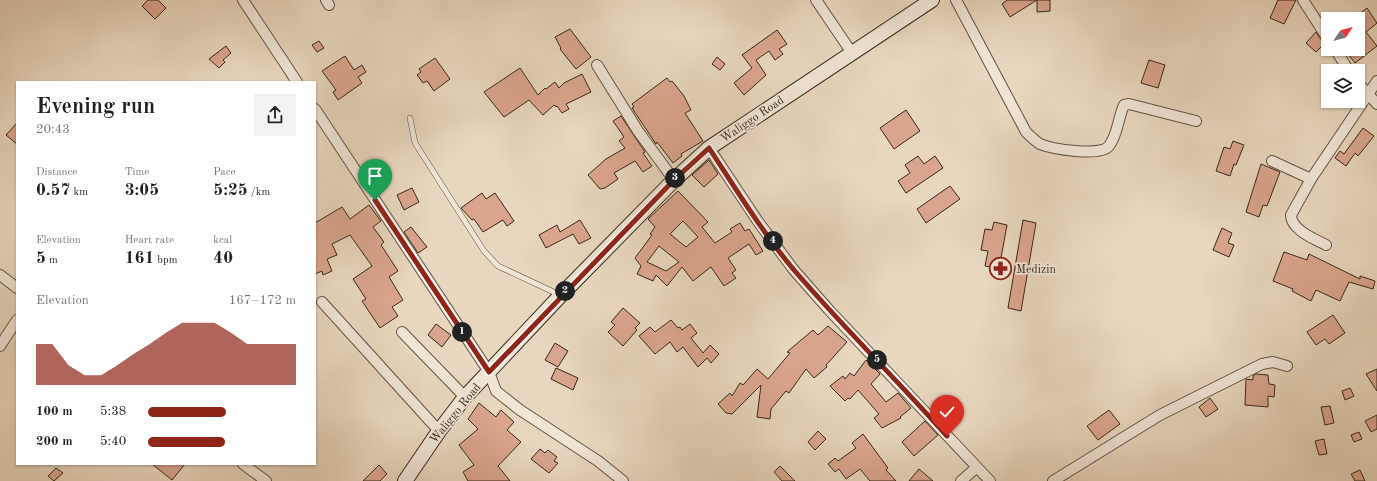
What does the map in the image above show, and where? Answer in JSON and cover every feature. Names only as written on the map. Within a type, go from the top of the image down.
[{"type":"street","points":[[243,0],[296,81]]},
{"type":"street","points":[[816,0],[852,53]]},
{"type":"street","name":"Waliggo Road","points":[[404,481],[465,397],[561,295],[674,180],[709,148],[932,0]]},
{"type":"street","points":[[956,0],[1026,132],[1038,143],[1051,147],[1091,152],[1104,150],[1108,147],[1114,137],[1124,105],[1129,104],[1196,121]]},
{"type":"street","points":[[1304,0],[1321,28]]},
{"type":"street","points":[[597,65],[638,131],[674,180]]},
{"type":"street","points":[[1326,245],[1296,227],[1291,219],[1291,215],[1311,179],[1377,81]]},
{"type":"street","points":[[1365,91],[1377,104]]},
{"type":"street","points":[[316,111],[489,372],[496,391],[520,410],[598,461],[623,481]]},
{"type":"street","points":[[709,148],[757,220],[793,269],[829,310],[976,468],[990,481]]},
{"type":"street","points":[[1272,161],[1311,179]]},
{"type":"street","points":[[0,275],[16,287]]},
{"type":"street","points":[[322,302],[439,431]]},
{"type":"street","points":[[0,346],[16,322]]},
{"type":"street","points":[[402,332],[465,397]]},
{"type":"street","points":[[1053,481],[1160,415],[1262,364],[1273,362],[1287,366]]},
{"type":"street","points":[[245,465],[266,481]]},
{"type":"street","points":[[961,481],[976,468]]},
{"type":"lane","points":[[410,118],[415,143],[484,251],[498,266],[561,295]]},
{"type":"building","points":[[148,0],[158,0],[166,8],[155,19],[142,6]]},
{"type":"building","points":[[1007,0],[1037,0],[1010,17],[1002,4]]},
{"type":"building","points":[[1037,0],[1050,0],[1050,11],[1037,12]]},
{"type":"building","points":[[1278,0],[1296,0],[1284,24],[1270,18]]},
{"type":"building","points":[[1367,8],[1377,23],[1366,32],[1377,46],[1365,55],[1365,12],[1362,12]]},
{"type":"building","points":[[570,29],[591,57],[576,69],[560,49],[561,48],[555,37]]},
{"type":"building","points":[[777,30],[787,44],[779,49],[783,54],[775,60],[769,51],[756,60],[766,75],[744,95],[734,83],[752,68],[742,55]]},
{"type":"building","points":[[1316,32],[1321,40],[1321,47],[1316,52],[1306,43]]},
{"type":"building","points":[[319,41],[324,48],[317,52],[312,45]]},
{"type":"building","points":[[226,46],[231,53],[223,60],[225,62],[219,68],[209,59]]},
{"type":"building","points":[[345,56],[354,70],[362,65],[366,72],[358,77],[362,83],[338,100],[333,92],[336,90],[322,71]]},
{"type":"building","points":[[1350,56],[1364,56],[1355,63]]},
{"type":"building","points":[[717,57],[725,64],[720,70],[712,64]]},
{"type":"building","points":[[435,58],[450,79],[434,91],[427,81],[423,83],[417,75],[421,72],[419,69]]},
{"type":"building","points":[[1149,60],[1165,65],[1158,88],[1141,83]]},
{"type":"building","points":[[520,68],[538,95],[545,88],[546,89],[555,82],[559,88],[564,83],[582,74],[591,92],[566,104],[569,109],[562,113],[557,106],[556,107],[554,105],[543,115],[529,100],[504,117],[484,92]]},
{"type":"building","points":[[667,78],[670,82],[672,81],[684,96],[691,110],[685,113],[703,141],[681,154],[682,156],[673,163],[657,142],[656,144],[632,108],[634,107],[632,104]]},
{"type":"building","points":[[906,110],[920,131],[894,149],[880,128]]},
{"type":"building","points":[[621,116],[645,152],[643,153],[652,166],[643,172],[635,161],[614,173],[618,179],[605,188],[600,189],[588,175],[606,159],[625,148],[619,141],[624,137],[613,121]]},
{"type":"building","points":[[16,124],[16,143],[6,135]]},
{"type":"building","points":[[1363,128],[1374,136],[1358,156],[1355,153],[1346,166],[1335,158],[1340,151],[1344,154]]},
{"type":"building","points":[[1233,141],[1244,145],[1236,165],[1234,164],[1230,176],[1216,171],[1224,147],[1230,149]]},
{"type":"building","points":[[918,156],[924,164],[935,156],[943,168],[906,193],[898,181],[910,173],[905,165]]},
{"type":"building","points":[[709,160],[718,174],[704,187],[692,175]]},
{"type":"building","points":[[1261,164],[1280,172],[1267,206],[1263,205],[1259,217],[1246,212]]},
{"type":"building","points":[[950,186],[960,199],[926,223],[917,209]]},
{"type":"building","points":[[412,188],[419,202],[404,210],[397,195]]},
{"type":"building","points":[[678,191],[708,222],[702,227],[715,243],[732,232],[730,229],[740,223],[745,231],[749,229],[763,251],[756,255],[749,244],[728,258],[736,270],[732,273],[736,278],[724,286],[711,267],[693,281],[682,267],[667,286],[656,275],[653,281],[637,274],[641,266],[635,258],[652,235],[650,234],[655,227],[648,219]],"holes":[[[683,221],[698,237],[686,247],[670,234]],[[659,246],[679,262],[666,271],[647,262]]]},
{"type":"building","points":[[482,193],[486,199],[495,193],[514,221],[507,226],[503,220],[483,232],[474,219],[472,220],[461,208]]},
{"type":"building","points":[[369,205],[381,221],[373,227],[384,242],[381,245],[398,271],[389,277],[403,300],[392,307],[398,316],[380,328],[362,301],[366,299],[353,279],[372,266],[350,235],[332,244],[337,255],[327,259],[332,271],[323,275],[322,271],[316,274],[316,222],[342,207],[350,219]]},
{"type":"building","points":[[580,220],[591,238],[579,244],[573,234],[546,248],[539,235],[557,225],[560,232]]},
{"type":"building","points":[[1023,220],[1036,223],[1021,311],[1008,308]]},
{"type":"building","points":[[994,222],[1007,225],[999,269],[985,266],[988,251],[981,250],[985,229],[992,230]]},
{"type":"building","points":[[411,227],[427,247],[418,253],[404,232]]},
{"type":"building","points":[[1222,228],[1232,233],[1228,243],[1234,245],[1229,257],[1213,250]]},
{"type":"building","points":[[1284,252],[1307,260],[1309,254],[1360,279],[1360,276],[1375,281],[1373,289],[1349,282],[1340,301],[1316,290],[1311,301],[1292,291],[1293,289],[1273,281]]},
{"type":"building","points":[[623,308],[640,323],[635,328],[637,330],[623,346],[608,332],[615,325],[611,322]]},
{"type":"building","points":[[1333,315],[1345,333],[1329,344],[1325,339],[1316,345],[1307,332]]},
{"type":"building","points":[[671,320],[678,328],[680,327],[682,330],[690,324],[697,333],[691,338],[703,353],[710,345],[719,354],[711,363],[707,358],[698,367],[683,347],[677,352],[670,342],[655,354],[639,336],[650,327],[655,332]]},
{"type":"building","points":[[436,324],[451,335],[442,347],[428,335]]},
{"type":"building","points":[[828,326],[847,342],[826,365],[827,367],[814,378],[806,369],[789,393],[786,391],[771,409],[770,419],[757,417],[761,385],[732,414],[726,413],[718,404],[730,393],[732,396],[740,383],[743,385],[757,369],[768,379],[790,353],[787,352],[813,330],[818,335]]},
{"type":"building","points":[[555,343],[568,351],[558,367],[545,360]]},
{"type":"building","points":[[866,360],[880,374],[871,384],[886,402],[898,393],[911,408],[900,417],[901,418],[882,428],[874,418],[879,414],[858,390],[850,399],[848,398],[845,401],[830,386],[843,376],[845,379],[850,373],[854,376]]},
{"type":"building","points":[[556,368],[578,378],[573,390],[551,379]]},
{"type":"building","points":[[1377,369],[1377,391],[1366,374]]},
{"type":"building","points":[[1256,374],[1268,375],[1269,384],[1275,385],[1274,397],[1268,396],[1268,407],[1245,405],[1246,379],[1253,380],[1253,376]]},
{"type":"building","points":[[1350,388],[1354,396],[1345,400],[1342,391]]},
{"type":"building","points":[[1210,398],[1218,409],[1206,417],[1199,407]]},
{"type":"building","points":[[479,403],[496,417],[501,410],[514,422],[507,430],[521,442],[498,466],[510,481],[468,481],[463,472],[474,465],[459,445],[478,429],[468,419]]},
{"type":"building","points":[[1330,406],[1334,423],[1325,425],[1321,407]]},
{"type":"building","points":[[1109,410],[1120,424],[1098,440],[1087,426]]},
{"type":"building","points":[[1377,415],[1377,429],[1371,432],[1365,421]]},
{"type":"building","points":[[925,421],[938,435],[914,456],[902,442]]},
{"type":"building","points":[[818,431],[826,439],[815,450],[808,442]]},
{"type":"building","points":[[1359,432],[1362,439],[1354,442],[1351,435]]},
{"type":"building","points":[[863,434],[888,468],[886,470],[896,481],[870,481],[860,469],[846,479],[839,469],[835,472],[828,464],[835,458],[838,461],[856,448],[852,443]]},
{"type":"building","points":[[1324,439],[1327,454],[1319,455],[1315,441]]},
{"type":"building","points":[[540,449],[545,453],[548,450],[557,457],[554,461],[558,463],[549,473],[531,459]]},
{"type":"building","points":[[153,465],[184,465],[172,480]]},
{"type":"building","points":[[379,465],[387,474],[380,481],[363,481]]},
{"type":"building","points":[[780,466],[795,481],[782,481],[774,472]]},
{"type":"building","points":[[56,468],[63,473],[54,481],[48,476]]},
{"type":"building","points":[[919,469],[933,481],[909,481]]},
{"type":"building","points":[[1360,470],[1365,481],[1355,481],[1351,474]]},
{"type":"place","name":"Medizin","points":[[1001,269]]},
{"type":"route","points":[[375,200],[489,372],[561,295],[674,180],[709,148],[757,220],[793,269],[829,310],[947,436]]}]
